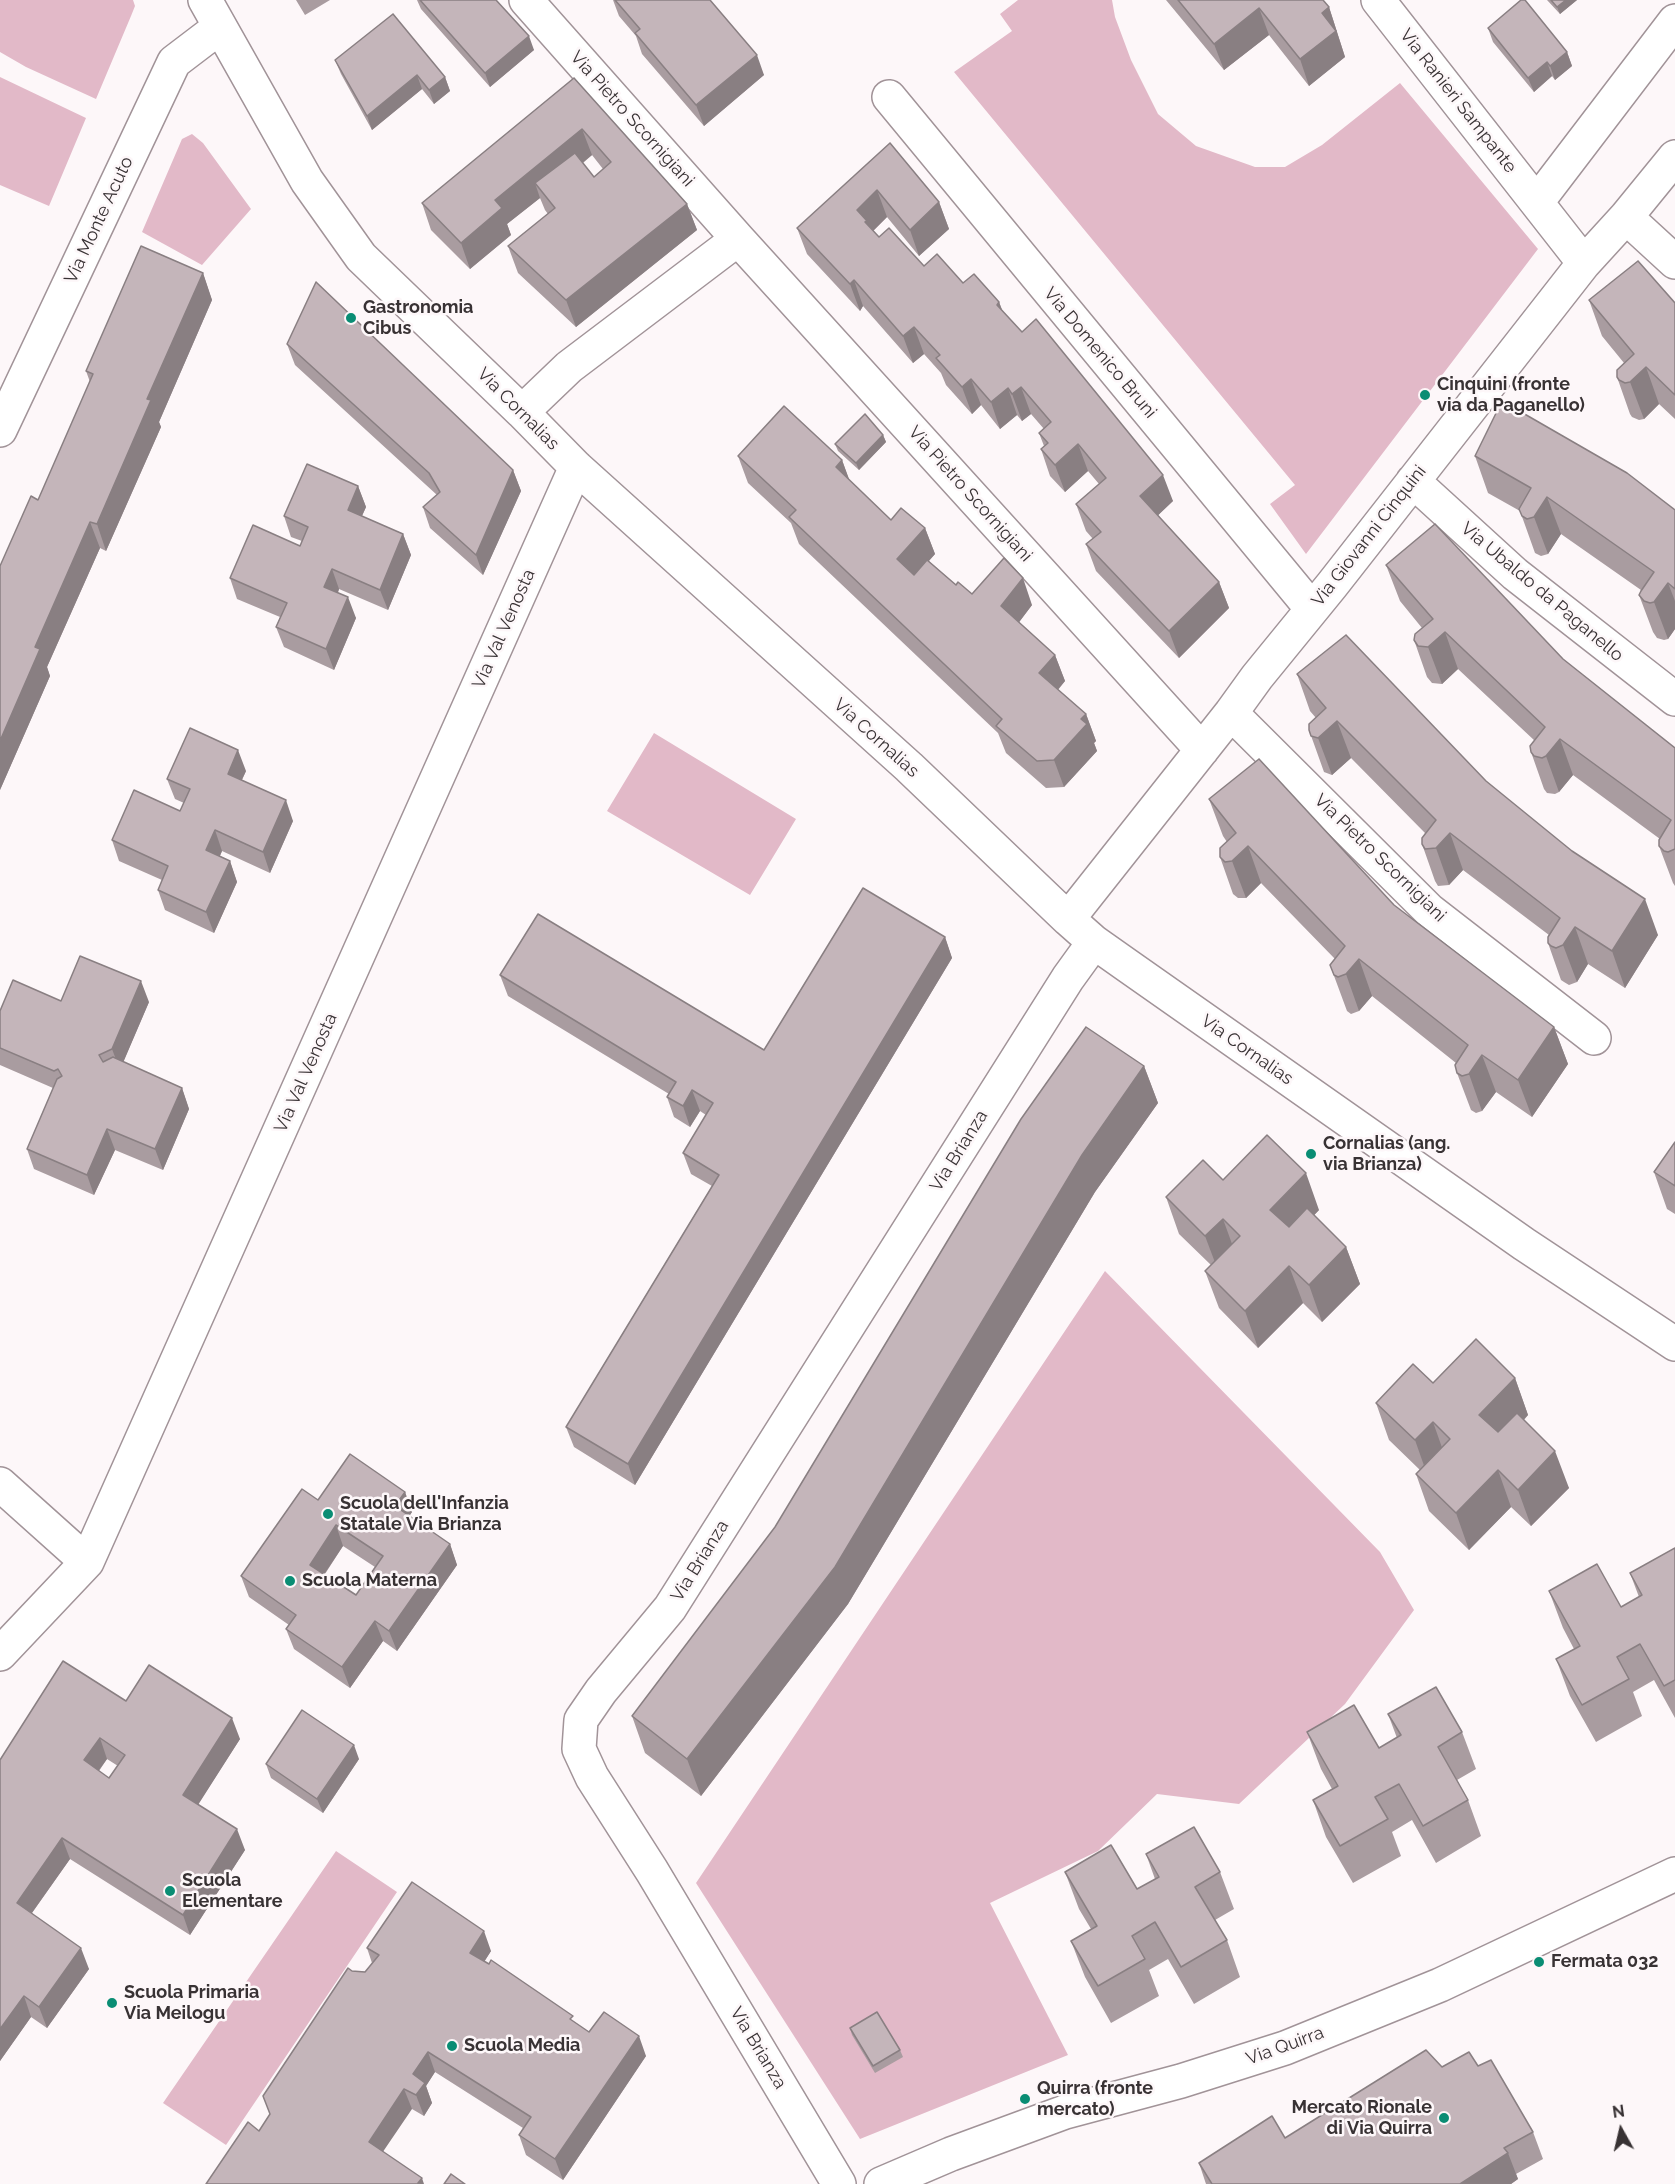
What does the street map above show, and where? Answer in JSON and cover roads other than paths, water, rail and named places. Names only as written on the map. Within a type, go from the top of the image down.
[{"type":"street","name":"Via Pietro Scornigiani","points":[[526,0],[738,239],[1202,750]]},
{"type":"street","name":"Via Ranieri Sampante","points":[[1378,0],[1584,263]]},
{"type":"street","name":"Via Cornalias","points":[[213,14],[307,181],[361,257],[576,467],[909,767],[1068,920],[1094,942],[1524,1244],[1675,1344]]},
{"type":"street","name":"Via Monte Acuto","points":[[0,430],[174,62],[213,14]]},
{"type":"street","points":[[1537,202],[1675,21]]},
{"type":"street","name":"Via Domenico Bruni","points":[[889,97],[1312,609]]},
{"type":"street","name":"Via Giovanni Cinquini","points":[[1068,920],[1584,263],[1626,217],[1675,157]]},
{"type":"street","points":[[1626,217],[1675,262]]},
{"type":"street","points":[[522,412],[569,367],[738,239]]},
{"type":"street","name":"Via Val Venosta","points":[[0,1654],[87,1562],[576,467]]},
{"type":"street","name":"Via Ubaldo da Paganello","points":[[1413,481],[1515,574],[1675,699]]},
{"type":"street","name":"Via Pietro Scornigiani","points":[[1231,713],[1429,910],[1594,1038]]},
{"type":"street","name":"Via Brianza","points":[[839,2184],[652,1871],[592,1777],[579,1749],[581,1720],[601,1691],[670,1608],[1051,1005],[1094,942]]},
{"type":"street","points":[[0,1484],[87,1562]]},
{"type":"street","name":"Via Quirra","points":[[881,2184],[951,2154],[1065,2112],[1181,2081],[1285,2048],[1440,1985],[1675,1874]]},
{"type":"place","name":"Gastronomia Cibus","points":[[351,318]]},
{"type":"place","name":"Cinquini (fronte via da Paganello)","points":[[1425,395]]},
{"type":"place","name":"Cornalias (ang. via Brianza)","points":[[1311,1154]]},
{"type":"place","name":"Scuola dell'Infanzia Statale Via Brianza","points":[[328,1514]]},
{"type":"place","name":"Scuola Materna","points":[[290,1581]]},
{"type":"place","name":"Scuola Elementare","points":[[170,1891]]},
{"type":"place","name":"Fermata 032","points":[[1539,1962]]},
{"type":"place","name":"Scuola Primaria Via Meilogu","points":[[112,2003]]},
{"type":"place","name":"Scuola Media","points":[[452,2046]]},
{"type":"place","name":"Quirra (fronte mercato)","points":[[1025,2099]]},
{"type":"place","name":"Mercato Rionale di Via Quirra","points":[[1444,2118]]}]
